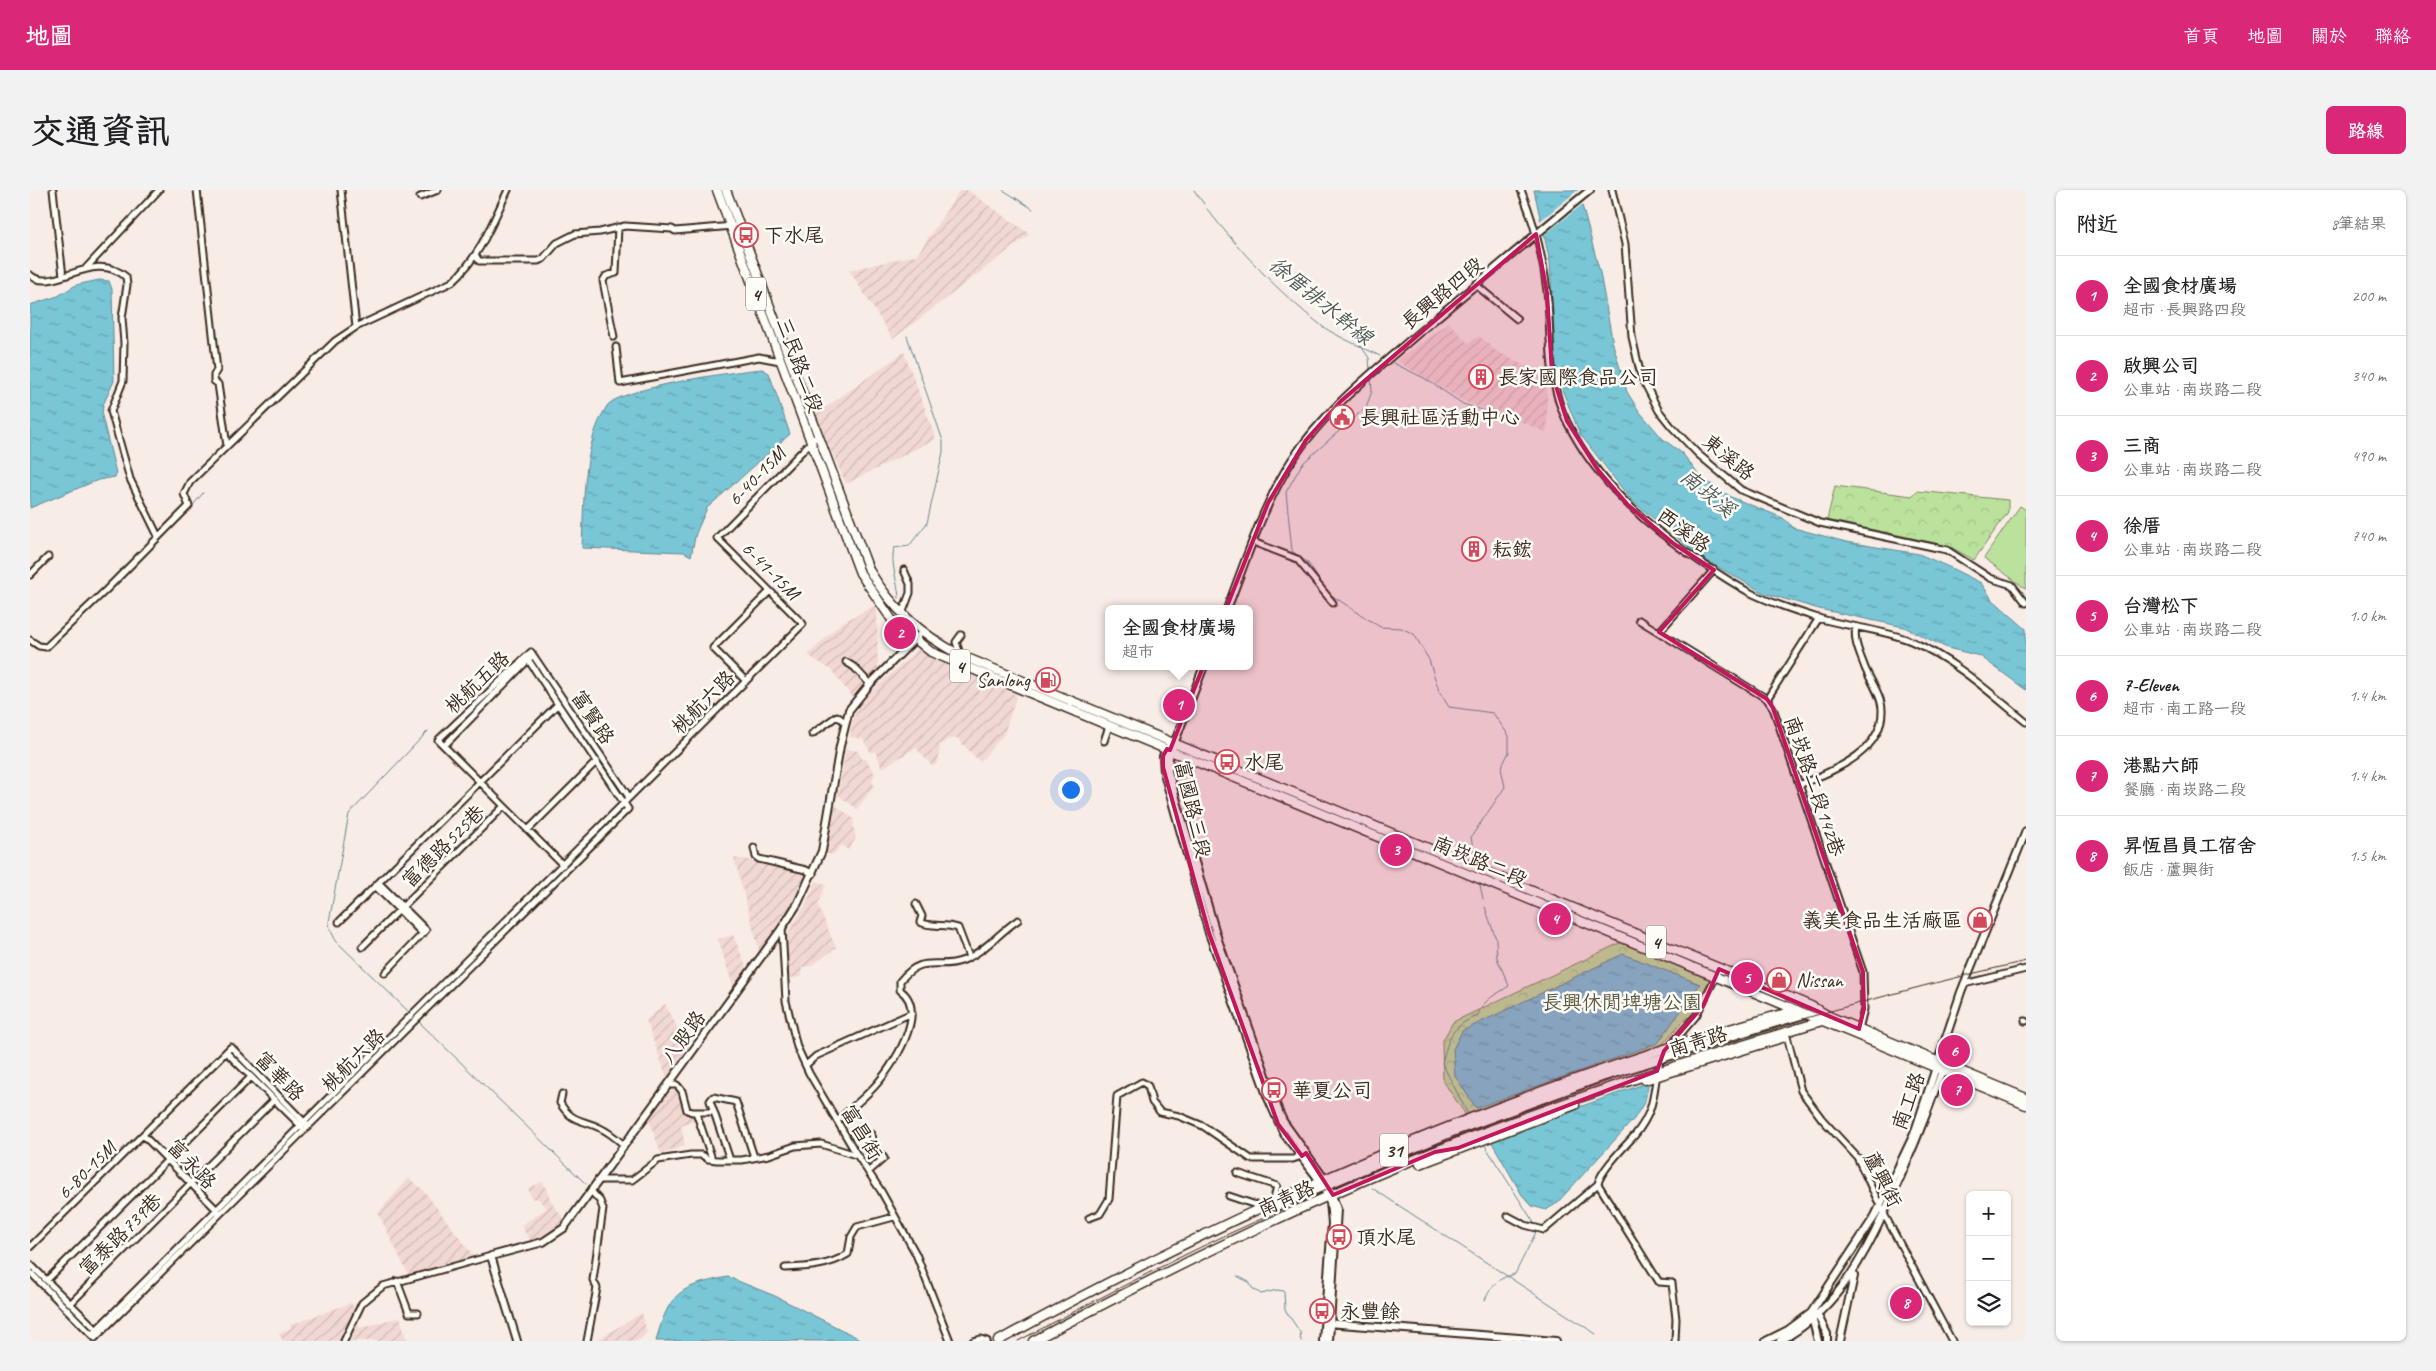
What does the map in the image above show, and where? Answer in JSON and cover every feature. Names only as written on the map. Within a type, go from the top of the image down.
[{"type":"main road","name":"三民路二段","points":[[717,190],[830,495]]},
{"type":"main road","name":"三民路二段","points":[[726,190],[837,484]]},
{"type":"main road","name":"南崁路二段","points":[[837,484],[869,570],[888,599],[902,615],[922,632],[960,655],[1174,742],[1718,973],[1801,1012],[1859,1029],[2026,1105]]},
{"type":"main road","name":"南崁路二段","points":[[830,495],[860,573],[892,620],[914,640],[950,662],[1718,973],[1814,1008],[1829,1021],[1940,1067],[2026,1098]]},
{"type":"main road","name":"南青路","points":[[1007,1341],[1178,1251],[1324,1183],[1452,1132],[1584,1084],[1814,1008]]},
{"type":"main road","name":"31","points":[[998,1341],[1154,1259],[1262,1207],[1324,1183],[1364,1162],[1433,1133],[1665,1050],[1801,1012]]},
{"type":"main road","name":"南青路","points":[[1033,1341],[1153,1278],[1229,1241],[1435,1152],[1576,1099],[1829,1021]]},
{"type":"main road","name":"31","points":[[1043,1341],[1172,1274],[1332,1198],[1458,1148],[1657,1074],[1787,1036],[1829,1021]]},
{"type":"main road","name":"南青路","points":[[1560,1086],[1584,1084]]},
{"type":"main road","name":"南青路","points":[[1562,1110],[1576,1099]]},
{"type":"main road","name":"南青路","points":[[1435,1152],[1458,1148]]},
{"type":"main road","name":"南青路","points":[[1345,1176],[1364,1162]]},
{"type":"main road","name":"南青路","points":[[1154,1259],[1178,1251]]},
{"type":"main road","name":"南青路","points":[[1153,1278],[1172,1274]]},
{"type":"street","points":[[53,190],[63,276]]},
{"type":"street","points":[[86,268],[159,190]]},
{"type":"street","points":[[197,190],[218,370],[214,375],[214,381],[218,384],[226,446]]},
{"type":"street","points":[[341,190],[356,327]]},
{"type":"street","points":[[420,197],[438,190]]},
{"type":"street","points":[[30,640],[39,646],[46,646],[51,643],[189,506],[184,500],[186,488],[226,446],[324,351],[356,327],[452,282],[476,256],[508,190]]},
{"type":"street","name":"西溪路","points":[[1521,190],[1539,232],[1547,293],[1552,373],[1559,401],[1582,450],[1628,505],[1674,544],[1755,595],[1819,618],[1909,640],[1933,652],[1982,685],[2026,722]]},
{"type":"street","name":"長興路四段","points":[[1228,605],[1252,542],[1280,479],[1306,440],[1327,415],[1476,285],[1590,190]]},
{"type":"street","name":"東溪路","points":[[1612,190],[1624,244],[1632,337],[1641,376],[1659,411],[1698,454],[1741,490],[1820,523],[1947,550],[1990,578],[2012,585],[2026,603]]},
{"type":"street","points":[[476,256],[479,261],[538,261],[543,259],[557,243],[575,234],[600,232],[618,227],[672,229],[675,231],[731,227],[740,223]]},
{"type":"street","points":[[614,337],[603,281],[606,276],[616,273],[618,227]]},
{"type":"street","points":[[30,275],[45,281],[86,268],[101,267],[119,270],[126,277],[127,285],[122,318],[124,344],[123,381],[111,412],[130,479],[158,536]]},
{"type":"street","points":[[1476,285],[1517,319]]},
{"type":"street","points":[[616,347],[620,383],[758,357],[780,361]]},
{"type":"street","name":"6-40-15M","points":[[716,538],[818,435]]},
{"type":"street","name":"6-41-15M","points":[[716,538],[804,624]]},
{"type":"street","points":[[1252,542],[1297,559],[1333,603]]},
{"type":"street","points":[[30,575],[48,557]]},
{"type":"street","points":[[902,615],[902,610],[908,603],[910,593],[910,584],[904,570]]},
{"type":"street","points":[[1659,632],[1714,570]]},
{"type":"street","points":[[746,681],[713,648],[770,591]]},
{"type":"street","points":[[1767,699],[1819,618]]},
{"type":"street","name":"南崁路二段142巷","points":[[1639,620],[1767,699],[1773,708],[1862,972],[1864,1009],[1859,1029]]},
{"type":"street","name":"桃航六路","points":[[30,1272],[94,1336],[629,797],[804,624]]},
{"type":"street","points":[[1799,785],[1826,774],[1865,750],[1872,744],[1881,721],[1882,709],[1879,697],[1858,649],[1854,634],[1856,627]]},
{"type":"street","name":"八股路","points":[[344,1341],[358,1310],[366,1298],[383,1286],[550,1238],[564,1228],[782,928],[798,903],[813,874],[822,850],[845,722],[855,700],[922,632]]},
{"type":"street","points":[[960,655],[956,642],[961,635]]},
{"type":"street","name":"桃航五路","points":[[532,652],[529,661],[444,746],[438,740],[532,652]]},
{"type":"street","name":"富賢路","points":[[532,652],[629,797]]},
{"type":"street","name":"富賢路","points":[[529,661],[625,803]]},
{"type":"street","points":[[846,662],[854,667],[870,684]]},
{"type":"street","points":[[1174,742],[1202,670]]},
{"type":"street","points":[[339,922],[558,704]]},
{"type":"street","points":[[812,734],[837,716],[845,722]]},
{"type":"street","points":[[1104,741],[1109,726]]},
{"type":"street","name":"富國路三段","points":[[1174,742],[1163,756],[1164,773],[1193,877],[1227,976],[1262,1071],[1283,1121],[1332,1198],[1327,1323],[1329,1341]]},
{"type":"street","points":[[444,746],[563,865]]},
{"type":"street","points":[[528,830],[597,761]]},
{"type":"street","name":"桃航六路","points":[[304,1126],[628,809],[625,803]]},
{"type":"street","name":"富德路525巷","points":[[362,948],[504,806]]},
{"type":"street","points":[[1940,1067],[1964,984],[2026,831]]},
{"type":"street","points":[[754,848],[756,857],[760,860],[806,870],[813,874]]},
{"type":"street","points":[[377,884],[425,932],[385,972]]},
{"type":"street","points":[[916,904],[922,916],[920,922],[926,925],[943,924],[958,928],[969,957]]},
{"type":"street","points":[[837,1121],[873,1088],[893,1062],[907,1034],[912,1013],[908,996],[900,990],[900,981],[906,973],[926,963],[953,963],[969,957],[1018,920]]},
{"type":"street","name":"富昌街","points":[[782,928],[786,1001],[793,1037],[837,1121],[857,1156],[881,1191],[920,1262],[950,1341]]},
{"type":"street","points":[[1964,984],[2026,969]]},
{"type":"street","points":[[1508,1216],[1525,1225],[1544,1230],[1598,1184],[1608,1166],[1647,1118],[1653,1104],[1661,1058],[1665,1050],[1696,1016],[1718,973]]},
{"type":"street","points":[[806,1065],[816,1056],[912,1013]]},
{"type":"street","name":"蘆興街","points":[[1787,1036],[1801,1091],[1822,1119],[1857,1157],[1884,1214],[1952,1341]]},
{"type":"street","name":"富華路","points":[[231,1047],[304,1126]]},
{"type":"street","name":"6-80-15M","points":[[30,1247],[231,1047]]},
{"type":"street","name":"富華路","points":[[226,1052],[274,1100],[304,1126]]},
{"type":"street","name":"南工路","points":[[1766,1341],[1813,1316],[1880,1205],[1914,1134],[1940,1067]]},
{"type":"street","name":"南工路","points":[[1780,1341],[1813,1316],[1840,1292],[1862,1258],[1910,1159],[1940,1067]]},
{"type":"street","points":[[47,1280],[251,1077]]},
{"type":"street","points":[[1089,1218],[1100,1214],[1110,1199],[1117,1096],[1142,1082],[1148,1086],[1152,1102],[1160,1112],[1179,1116],[1203,1126],[1251,1159],[1293,1159],[1304,1154]]},
{"type":"street","points":[[668,1085],[677,1085],[682,1091],[687,1110],[714,1112]]},
{"type":"street","points":[[562,1094],[560,1103],[566,1113],[580,1123],[603,1129],[624,1145]]},
{"type":"street","points":[[730,1160],[710,1098],[736,1102],[754,1157]]},
{"type":"street","name":"富泰路739巷","points":[[70,1304],[274,1100]]},
{"type":"street","points":[[696,1112],[712,1159]]},
{"type":"street","name":"富永路","points":[[143,1134],[218,1212]]},
{"type":"street","points":[[868,1172],[884,1158],[873,1144],[872,1134]]},
{"type":"street","points":[[598,1180],[632,1180],[658,1160],[702,1155],[712,1159],[730,1160],[754,1157],[795,1146],[820,1144],[857,1156]]},
{"type":"street","points":[[1237,1173],[1277,1186],[1273,1202]]},
{"type":"street","points":[[1598,1184],[1660,1282],[1672,1283],[1676,1319],[1675,1341]]},
{"type":"street","points":[[588,1341],[597,1288],[592,1280],[603,1209],[600,1201],[591,1191]]},
{"type":"street","points":[[1230,1196],[1262,1207]]},
{"type":"street","points":[[786,1268],[814,1266],[837,1261],[848,1254],[856,1227],[894,1217]]},
{"type":"street","points":[[491,1256],[517,1341]]},
{"type":"street","points":[[1840,1341],[1851,1284],[1862,1258]]},
{"type":"street","points":[[30,1264],[99,1331]]},
{"type":"street","points":[[397,1281],[409,1313],[418,1314]]},
{"type":"street","points":[[1813,1316],[1818,1341]]},
{"type":"street","points":[[1813,1316],[1826,1334],[1827,1341]]},
{"type":"street","points":[[1327,1323],[1556,1341]]},
{"type":"street","name":"富國路三段","points":[[1322,1341],[1327,1323]]},
{"type":"street","points":[[973,1341],[981,1339],[987,1341]]},
{"type":"highlighted area","points":[[1536,234],[1547,293],[1552,373],[1567,421],[1598,470],[1628,505],[1674,544],[1714,570],[1659,632],[1767,699],[1773,708],[1863,972],[1864,1009],[1859,1029],[1719,969],[1703,1006],[1664,1051],[1657,1071],[1458,1148],[1435,1152],[1333,1195],[1306,1153],[1302,1156],[1278,1124],[1209,933],[1163,767],[1163,756],[1167,749],[1170,750],[1268,503],[1306,440],[1341,401]]},
{"type":"shaded area","points":[[960,190],[967,190],[1030,234],[893,339],[849,270],[917,255]]},
{"type":"shaded area","name":"長家國際食品公司","points":[[1449,322],[1468,343],[1479,336],[1496,351],[1539,373],[1547,388],[1547,433],[1465,402],[1397,361]]},
{"type":"shaded area","points":[[904,352],[936,439],[846,484],[815,415]]},
{"type":"shaded area","points":[[874,606],[877,610],[878,673],[854,699],[831,670],[808,655],[841,623]]},
{"type":"shaded area","points":[[918,649],[937,660],[1017,695],[1004,734],[980,762],[957,738],[946,740],[940,746],[938,763],[932,766],[916,748],[882,768],[875,751],[871,753],[863,739],[850,737],[852,721],[859,707],[870,693]]},
{"type":"shaded area","points":[[846,749],[858,751],[862,759],[866,759],[875,774],[872,780],[874,786],[857,809],[838,795]]},
{"type":"shaded area","points":[[835,805],[854,819],[853,825],[856,838],[848,850],[842,845],[832,855],[825,853]]},
{"type":"shaded area","points":[[734,858],[756,861],[769,867],[794,868],[808,873],[793,907],[760,954]]},
{"type":"shaded area","points":[[816,881],[826,885],[818,905],[836,948],[811,966],[802,967],[802,977],[787,978],[785,938],[805,906]]},
{"type":"shaded area","points":[[733,935],[748,971],[734,989],[718,939]]},
{"type":"shaded area","points":[[665,1004],[689,1050],[667,1078],[646,1020]]},
{"type":"shaded area","points":[[675,1086],[681,1088],[686,1103],[690,1103],[695,1121],[681,1126],[685,1146],[661,1154],[649,1120]]},
{"type":"shaded area","points":[[409,1178],[424,1191],[475,1258],[409,1276],[378,1213]]},
{"type":"shaded area","points":[[543,1182],[553,1205],[566,1221],[551,1235],[532,1243],[521,1226],[547,1208],[537,1198],[532,1199],[528,1188]]},
{"type":"shaded area","points":[[351,1303],[356,1311],[343,1341],[283,1341],[279,1334],[291,1328],[290,1325]]},
{"type":"shaded area","points":[[642,1313],[647,1333],[638,1341],[595,1341]]},
{"type":"shaded area","points":[[400,1317],[407,1341],[350,1341],[357,1325],[360,1328]]},
{"type":"green space","points":[[1835,486],[1912,496],[1917,491],[2008,500],[2008,512],[1974,560],[1949,546],[1827,520]]},
{"type":"green space","points":[[2020,506],[2026,510],[2026,589],[1984,558]]},
{"type":"green space","name":"長興休閒埤塘公園","points":[[1624,941],[1712,979],[1703,1006],[1679,1025],[1662,1045],[1466,1115],[1443,1081],[1442,1042],[1453,1022]]},
{"type":"water","name":"南崁溪","points":[[1534,190],[1578,190],[1600,273],[1613,344],[1627,392],[1639,411],[1663,439],[1683,454],[1700,477],[1731,497],[1783,518],[1794,528],[1846,542],[1919,554],[1981,583],[1992,599],[2026,629],[2026,690],[1980,656],[1947,648],[1904,627],[1819,609],[1764,593],[1702,558],[1631,500],[1580,434],[1563,392],[1556,369],[1550,262]]},
{"type":"water","points":[[99,280],[109,281],[112,289],[114,381],[103,405],[102,416],[116,473],[115,477],[98,480],[30,508],[30,305],[58,296],[76,285]]},
{"type":"water","points":[[762,369],[769,373],[790,434],[707,508],[696,533],[691,556],[684,552],[582,548],[584,494],[589,456],[599,421],[607,406],[616,399],[655,387],[705,377]]},
{"type":"water","name":"長興休閒埤塘公園","points":[[1623,954],[1700,984],[1658,1043],[1476,1108],[1455,1076],[1453,1049],[1462,1031]]},
{"type":"water","points":[[1649,1082],[1645,1101],[1634,1119],[1556,1204],[1546,1210],[1532,1206],[1522,1195],[1490,1139]]},
{"type":"water","points":[[728,1277],[775,1296],[864,1341],[656,1341],[666,1312],[679,1294],[698,1284]]},
{"type":"pier","points":[[1580,190],[1583,204],[1544,235],[1539,222]]},
{"type":"waterway","points":[[1003,190],[1033,209]]},
{"type":"waterway","name":"徐厝排水幹線","points":[[1194,190],[1204,204]]},
{"type":"waterway","name":"徐厝排水幹線","points":[[1207,209],[1261,271],[1306,313],[1322,326],[1380,356]]},
{"type":"waterway","points":[[899,598],[894,567],[894,548],[909,546],[927,523],[943,452],[943,441],[907,336]]},
{"type":"waterway","name":"徐厝排水幹線","points":[[1361,346],[1369,358],[1370,371]]},
{"type":"waterway","points":[[1393,363],[1424,378],[1463,404],[1513,420]]},
{"type":"waterway","name":"徐厝排水幹線","points":[[1371,377],[1372,391],[1366,407],[1302,464],[1286,492],[1292,551],[1308,563],[1328,593],[1380,627],[1401,628],[1414,634],[1429,660],[1439,691],[1449,707],[1493,713],[1509,736],[1509,752],[1501,768],[1505,787],[1471,837],[1476,864]]},
{"type":"waterway","points":[[138,561],[184,516],[203,493]]},
{"type":"waterway","points":[[47,649],[87,611]]},
{"type":"waterway","points":[[30,644],[34,648],[41,649]]},
{"type":"waterway","points":[[410,1013],[336,941],[329,922],[349,814],[428,731]]},
{"type":"waterway","name":"徐厝排水幹線","points":[[1480,885],[1483,899]]},
{"type":"waterway","name":"徐厝排水幹線","points":[[1469,1116],[1442,1063],[1452,1033],[1462,1024],[1478,1015],[1487,1001],[1509,986],[1497,958],[1496,939],[1485,907]]},
{"type":"waterway","points":[[418,1021],[586,1184]]},
{"type":"waterway","name":"徐厝排水幹線","points":[[1484,1144],[1534,1223]]},
{"type":"waterway","points":[[1372,1188],[1596,1334]]},
{"type":"waterway","points":[[602,1234],[604,1216]]},
{"type":"waterway","name":"徐厝排水幹線","points":[[1485,1300],[1496,1282],[1515,1274],[1536,1232]]},
{"type":"waterway","points":[[1237,1276],[1249,1282],[1252,1288],[1261,1294],[1277,1290],[1284,1291],[1285,1310],[1300,1332],[1301,1341]]},
{"type":"waterway","points":[[584,1341],[594,1285]]},
{"type":"waterway","points":[[947,1323],[954,1341]]},
{"type":"tunnel","points":[[614,337],[616,347]]},
{"type":"railway","points":[[1018,1341],[1226,1235],[1421,1151],[1520,1113],[1619,1077],[1720,1044],[1923,986],[2026,961]]},
{"type":"place","name":"下水尾","points":[[746,235]]},
{"type":"place","name":"長家國際食品公司","points":[[1481,377]]},
{"type":"place","name":"長興社區活動中心","points":[[1342,417]]},
{"type":"place","name":"耘鋐","points":[[1474,549]]},
{"type":"place","name":"啟興公司","points":[[900,633]]},
{"type":"place","name":"Sanlong","points":[[1048,680]]},
{"type":"place","name":"全國食材廣場","points":[[1179,705]]},
{"type":"place","name":"水尾","points":[[1227,762]]},
{"type":"place","name":"三商","points":[[1396,850]]},
{"type":"place","name":"徐厝","points":[[1555,919]]},
{"type":"place","name":"義美食品生活廠區","points":[[1980,920]]},
{"type":"place","name":"台灣松下","points":[[1747,978]]},
{"type":"place","name":"Nissan","points":[[1779,980]]},
{"type":"place","name":"7-Eleven","points":[[1954,1051]]},
{"type":"place","name":"華夏公司","points":[[1274,1090]]},
{"type":"place","name":"港點六師","points":[[1957,1090]]},
{"type":"place","name":"頂水尾","points":[[1339,1237]]},
{"type":"place","name":"昇恆昌員工宿舍","points":[[1906,1303]]},
{"type":"place","name":"永豐餘","points":[[1322,1311]]}]
